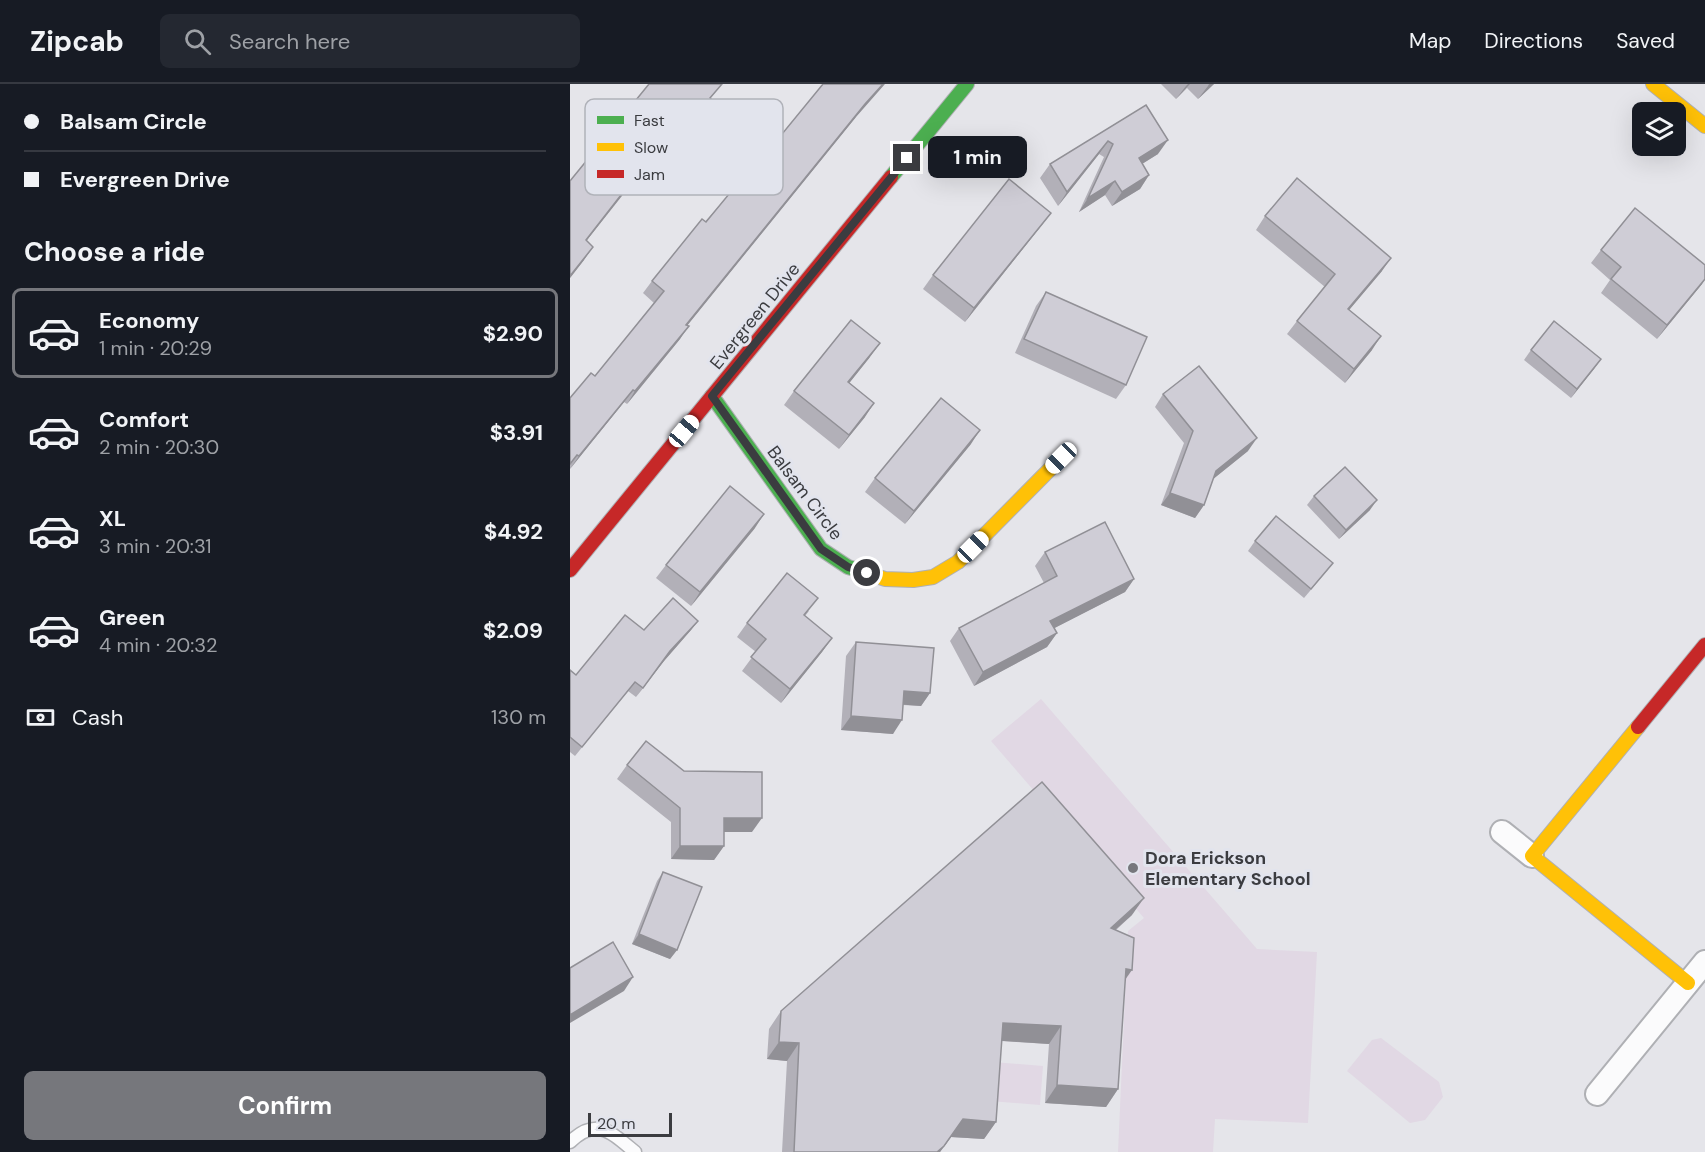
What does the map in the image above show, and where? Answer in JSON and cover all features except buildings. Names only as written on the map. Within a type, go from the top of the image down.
[{"type":"street","name":"Evergreen Drive","points":[[570,570],[967,84]]},
{"type":"street","points":[[1638,84],[1657,102]]},
{"type":"street","points":[[1653,84],[1705,126]]},
{"type":"street","name":"Balsam Circle","points":[[712,396],[821,549],[848,567],[885,579],[913,580],[933,577],[958,562],[1061,458]]},
{"type":"street","points":[[1532,856],[1705,645]]},
{"type":"street","points":[[1502,832],[1688,983]]},
{"type":"street","points":[[1598,1094],[1705,962]]},
{"type":"lane","points":[[570,1142],[592,1129],[608,1130],[635,1152]]},
{"type":"shaded area","points":[[1041,699],[1257,949],[1317,952],[1308,1123],[1215,1119],[1213,1152],[1118,1152],[1128,931],[1144,918],[991,741]]},
{"type":"shaded area","points":[[1381,1038],[1439,1082],[1443,1097],[1425,1120],[1410,1123],[1347,1071],[1372,1040]]},
{"type":"shaded area","points":[[993,1062],[1043,1066],[1040,1105],[990,1101]]},
{"type":"traffic: fast","points":[[891,177],[967,84]]},
{"type":"traffic: fast","points":[[712,396],[821,549],[848,567],[868,573]]},
{"type":"traffic: slow","points":[[1653,84],[1705,126]]},
{"type":"traffic: slow","points":[[868,573],[885,579],[913,580],[933,577],[958,562],[1061,458]]},
{"type":"traffic: slow","points":[[1638,727],[1532,856],[1688,983]]},
{"type":"traffic: jam","points":[[570,570],[891,177]]},
{"type":"traffic: jam","points":[[1638,727],[1705,645]]},
{"type":"place","name":"Dora Erickson Elementary School","points":[[1133,868]]},
{"type":"route","points":[[867,573],[848,567],[821,549],[712,396],[907,158]]}]
